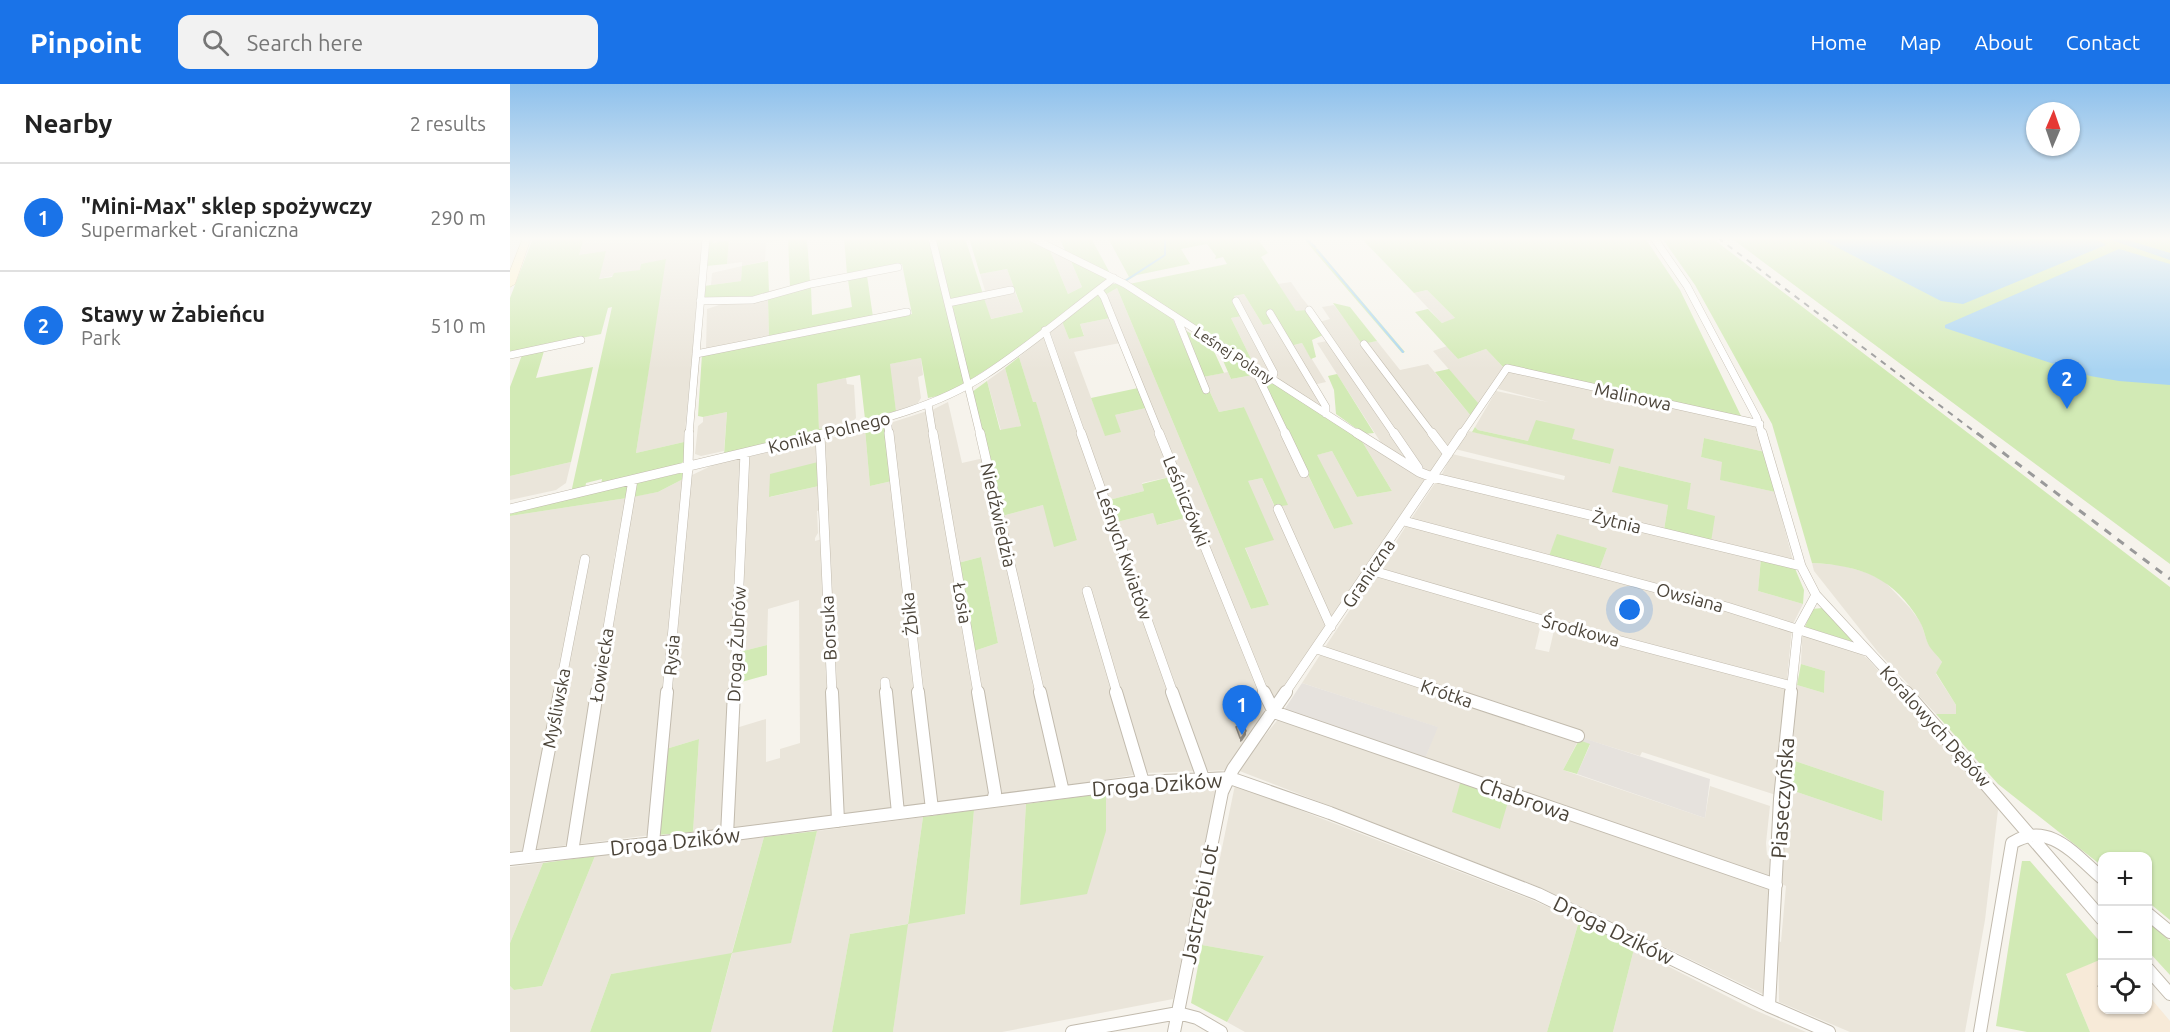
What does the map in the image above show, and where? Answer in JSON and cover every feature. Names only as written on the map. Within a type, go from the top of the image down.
[{"type":"street","name":"Rysia","points":[[653,843],[688,467],[688,441],[702,282]]},
{"type":"street","points":[[700,301],[753,300],[820,282]]},
{"type":"street","name":"Niedźwiedzia","points":[[943,282],[1063,792]]},
{"type":"street","name":"Konika Polnego","points":[[510,509],[887,419],[928,404],[968,386],[1109,282]]},
{"type":"street","name":"Leśnej Polany","points":[[1121,282],[1326,414],[1419,472],[1432,477]]},
{"type":"street","name":"Koralowych Dębów","points":[[1684,282],[1760,424],[1801,566],[1816,595],[1935,723],[2098,913]]},
{"type":"street","points":[[948,303],[1011,290]]},
{"type":"street","name":"Leśniczówki","points":[[1099,290],[1267,700],[1274,712]]},
{"type":"street","points":[[1236,301],[1274,373],[1272,380]]},
{"type":"street","points":[[1309,310],[1419,472]]},
{"type":"street","points":[[696,354],[907,312]]},
{"type":"street","points":[[1270,313],[1326,407],[1326,414]]},
{"type":"street","points":[[1177,318],[1206,390]]},
{"type":"street","name":"Leśnych Kwiatów","points":[[1045,330],[1203,778]]},
{"type":"street","points":[[510,355],[581,340]]},
{"type":"street","points":[[1364,344],[1448,454]]},
{"type":"street","points":[[1254,368],[1304,473]]},
{"type":"street","name":"Malinowa","points":[[1507,368],[1760,424]]},
{"type":"street","name":"Graniczna","points":[[1230,778],[1233,769],[1507,368]]},
{"type":"street","name":"Łosia","points":[[928,404],[982,712],[995,793],[993,801]]},
{"type":"street","name":"Żbika","points":[[887,419],[932,809]]},
{"type":"street","name":"Borsuka","points":[[820,435],[838,821]]},
{"type":"street","name":"Droga Żubrów","points":[[727,835],[745,453]]},
{"type":"street","name":"Żytnia","points":[[1432,477],[1801,566]]},
{"type":"street","name":"Łowiecka","points":[[572,852],[606,632],[633,480]]},
{"type":"street","points":[[1278,509],[1331,627]]},
{"type":"street","name":"Owsiana","points":[[1404,521],[1798,628],[1869,652]]},
{"type":"street","name":"Myśliwska","points":[[528,857],[585,559]]},
{"type":"street","name":"Środkowa","points":[[1370,570],[1549,622],[1792,686]]},
{"type":"street","points":[[1087,591],[1143,782]]},
{"type":"street","name":"Piaseczyńska","points":[[1769,1006],[1780,800],[1798,628],[1816,595]]},
{"type":"street","name":"Krótka","points":[[1317,649],[1578,736]]},
{"type":"street","points":[[885,682],[898,813]]},
{"type":"street","name":"Chabrowa","points":[[1274,712],[1776,885]]},
{"type":"street","name":"Droga Dzików","points":[[510,859],[727,835],[1143,782],[1230,778],[1351,821],[1538,894],[1769,1006],[1829,1032]]},
{"type":"street","name":"Jastrzębi Lot","points":[[1174,1032],[1222,792],[1230,778]]},
{"type":"street","points":[[1980,1032],[2012,843],[2019,837],[2031,834],[2048,835],[2098,874]]},
{"type":"street","points":[[2152,917],[2170,933]]},
{"type":"street","points":[[2152,974],[2170,994]]},
{"type":"street","points":[[1072,1032],[1178,1013],[1197,1018],[1221,1032]]},
{"type":"shaded area","points":[[662,282],[699,282],[684,442],[636,453]]},
{"type":"shaded area","points":[[711,282],[732,282],[711,285]]},
{"type":"shaded area","points":[[982,282],[1012,282],[1014,288],[986,294]]},
{"type":"shaded area","points":[[1063,282],[1080,282],[1082,287],[1068,294]]},
{"type":"shaded area","points":[[1291,282],[1311,309],[1296,312],[1278,284]]},
{"type":"shaded area","points":[[1117,288],[1251,609],[1269,605],[1245,547],[1248,481],[1262,478],[1327,626],[1275,703],[1270,699],[1105,295]]},
{"type":"shaded area","points":[[1427,290],[1456,319],[1442,323],[1414,293]]},
{"type":"shaded area","points":[[1015,292],[1023,312],[990,319],[984,298]]},
{"type":"shaded area","points":[[1244,294],[1263,325],[1274,323],[1323,408],[1281,383],[1234,296]]},
{"type":"shaded area","points":[[768,299],[769,337],[712,349],[706,348],[707,309],[725,303],[741,304]]},
{"type":"shaded area","points":[[1334,305],[1446,455],[1430,473],[1422,471],[1319,322],[1330,319],[1322,307]]},
{"type":"shaded area","points":[[1242,316],[1272,373],[1268,374],[1254,365],[1231,318]]},
{"type":"shaded area","points":[[1110,318],[1120,343],[1074,352],[1105,435],[1115,415],[1146,408],[1174,476],[1142,483],[1144,491],[1109,500],[1050,332],[1063,323],[1069,339],[1084,335],[1080,324]]},
{"type":"shaded area","points":[[1045,336],[1199,771],[1145,773],[1087,585],[1084,587],[1139,774],[1067,786],[1064,782],[1002,516],[1043,505],[1077,540],[1036,403],[1033,403],[1019,357]]},
{"type":"shaded area","points":[[1327,341],[1415,467],[1385,449],[1317,343]]},
{"type":"shaded area","points":[[1377,341],[1400,370],[1428,364],[1471,416],[1448,452],[1365,343]]},
{"type":"shaded area","points":[[1302,343],[1326,382],[1313,385],[1290,346]]},
{"type":"shaded area","points":[[1447,346],[1458,359],[1486,349],[1504,368],[1479,404],[1433,351]]},
{"type":"shaded area","points":[[921,358],[923,375],[918,377],[921,398],[918,403],[896,411],[889,364]]},
{"type":"shaded area","points":[[1005,368],[1021,426],[1001,431],[987,381]]},
{"type":"shaded area","points":[[1508,371],[1756,426],[1765,452],[1704,438],[1701,457],[1723,462],[1721,480],[1775,492],[1793,561],[1711,542],[1686,509],[1691,483],[1619,466],[1668,505],[1664,530],[1441,476],[1452,454],[1564,480],[1565,476],[1455,449],[1469,431],[1610,464],[1571,439],[1575,429],[1528,441],[1478,430],[1475,427],[1496,391],[1548,402],[1498,389]]},
{"type":"shaded area","points":[[1228,372],[1231,379],[1253,375],[1301,476],[1308,475],[1334,529],[1352,524],[1316,455],[1332,451],[1357,497],[1392,491],[1360,438],[1427,479],[1330,621],[1280,507],[1244,407],[1219,412],[1203,377]]},
{"type":"shaded area","points":[[846,378],[847,384],[854,385],[856,418],[852,422],[819,429],[816,384]]},
{"type":"shaded area","points":[[948,402],[962,463],[984,458],[1058,787],[999,797],[974,651],[998,643],[981,557],[958,563],[932,410]]},
{"type":"shaded area","points":[[927,411],[992,791],[988,797],[935,803],[890,423]]},
{"type":"shaded area","points":[[727,412],[724,451],[701,456],[695,454],[698,426],[703,422],[703,417]]},
{"type":"shaded area","points":[[865,429],[870,486],[892,481],[927,804],[901,807],[888,679],[880,681],[883,682],[896,808],[841,815],[823,440]]},
{"type":"shaded area","points":[[817,441],[818,462],[770,497],[819,486],[820,510],[817,511],[818,533],[815,541],[822,539],[832,816],[732,828],[736,728],[766,719],[766,762],[780,758],[780,749],[800,743],[799,600],[768,609],[767,645],[739,652],[748,457]]},
{"type":"shaded area","points":[[742,458],[723,829],[693,832],[699,739],[666,749],[690,476],[713,465]]},
{"type":"shaded area","points":[[571,462],[566,483],[556,490],[510,500],[510,476]]},
{"type":"shaded area","points":[[685,478],[651,835],[579,844],[631,497],[658,492]]},
{"type":"shaded area","points":[[1437,480],[1761,558],[1758,591],[1803,604],[1793,624],[1599,570],[1607,548],[1558,535],[1549,556],[1411,519]]},
{"type":"shaded area","points":[[627,498],[614,559],[616,560],[570,845],[510,852],[510,516]]},
{"type":"shaded area","points":[[1153,513],[1158,525],[1189,517],[1269,710],[1230,770],[1206,771],[1117,522]]},
{"type":"shaded area","points":[[1406,526],[1792,627],[1787,680],[1653,647],[1378,570]]},
{"type":"shaded area","points":[[1812,563],[1840,565],[1868,573],[1885,582],[1910,608],[1921,623],[1928,644],[1942,662],[1936,674],[1956,705],[1956,714],[1936,714],[1878,652],[1814,571]]},
{"type":"shaded area","points":[[1374,574],[1541,624],[1535,649],[1549,652],[1555,626],[1787,688],[1776,795],[1642,752],[1640,756],[1582,738],[1325,647]]},
{"type":"shaded area","points":[[1807,635],[1860,653],[1868,659],[1995,802],[1998,810],[1985,920],[1965,1032],[1850,1032],[1779,1002],[1778,941],[1781,942],[1786,886],[1782,884],[1788,789],[1882,821],[1884,791],[1792,760],[1797,685],[1824,693],[1825,671],[1801,664],[1802,637]]},
{"type":"shaded area","points":[[1320,655],[1579,739],[1563,770],[1705,818],[1710,786],[1770,806],[1766,843],[1767,855],[1770,856],[1769,878],[1424,761],[1437,727],[1302,683]]},
{"type":"shaded area","points":[[1302,683],[1438,727],[1424,761],[1282,713]]},
{"type":"shaded area","points":[[1279,718],[1461,780],[1499,829],[1510,795],[1772,887],[1765,995],[1539,887],[1237,770]]},
{"type":"shaded area","points":[[1580,737],[1710,779],[1705,818],[1577,774],[1590,745],[1579,740]]},
{"type":"shaded area","points":[[1209,785],[1216,793],[1173,999],[1002,1032],[893,1032],[907,924],[850,934],[832,1032],[711,1032],[732,954],[611,974],[590,1032],[510,1032],[510,986],[514,990],[542,986],[595,856],[764,837],[732,952],[791,942],[817,831],[923,817],[908,923],[965,914],[974,810],[1026,804],[1020,905],[1106,831],[1106,793],[1150,787]]},
{"type":"shaded area","points":[[1235,785],[1530,899],[1579,921],[1547,1032],[1245,1032],[1227,1022],[1264,956],[1202,945]]},
{"type":"shaded area","points":[[543,863],[510,943],[510,867]]},
{"type":"shaded area","points":[[1634,949],[1750,1008],[1806,1032],[1613,1032]]},
{"type":"shaded area","points":[[2098,961],[2098,1014],[2152,1014],[2152,1000],[2170,1021],[2170,1032],[2090,1032],[2066,973]]},
{"type":"green space","points":[[516,282],[662,282],[636,453],[684,442],[685,460],[679,466],[601,485],[602,479],[586,483],[585,489],[571,493],[612,307],[608,308],[601,334],[510,352],[510,298]]},
{"type":"green space","points":[[732,282],[769,282],[769,293],[741,299],[704,300],[704,286]]},
{"type":"green space","points":[[790,282],[809,282],[790,287]]},
{"type":"green space","points":[[848,282],[868,282],[873,317],[769,337],[768,299],[811,287],[812,315],[852,307]]},
{"type":"green space","points":[[906,282],[940,282],[966,385],[947,394],[928,398],[921,358],[890,364],[896,411],[865,419],[860,375],[817,384],[819,429],[852,422],[849,425],[724,455],[727,412],[698,416],[702,354],[912,314]]},
{"type":"green space","points":[[946,282],[979,282],[983,294],[950,299]]},
{"type":"green space","points":[[1012,282],[1063,282],[1068,294],[1082,287],[1080,282],[1105,282],[1015,351],[970,380],[951,304],[984,298],[991,319],[1023,312]]},
{"type":"green space","points":[[1277,282],[1296,311],[1306,310],[1323,335],[1312,340],[1316,357],[1311,359],[1302,343],[1290,346],[1274,323],[1263,325],[1244,294],[1234,296],[1242,316],[1231,318],[1254,365],[1129,284]]},
{"type":"green space","points":[[1341,282],[1346,282],[1405,352],[1402,353]]},
{"type":"green space","points":[[1404,282],[1675,282],[1742,418],[1504,368],[1486,349],[1458,359],[1415,312],[1428,309],[1442,323],[1455,318],[1427,290],[1414,293]]},
{"type":"green space","points":[[1693,282],[1770,282],[2170,587],[2170,920],[2152,905],[2152,852],[2098,852],[2098,863],[1998,784],[1936,714],[1956,714],[1956,705],[1936,673],[1942,662],[1928,644],[1920,622],[1899,594],[1875,577],[1861,571],[1812,563],[1772,424]]},
{"type":"green space","points":[[1791,282],[2170,282],[2170,564]]},
{"type":"green space","points":[[1120,283],[1173,319],[1203,391],[1209,390],[1219,412],[1244,407],[1288,505],[1275,507],[1262,478],[1248,481],[1274,540],[1245,548],[1269,605],[1251,609],[1117,288],[1105,295],[1102,291],[1108,285]]},
{"type":"green space","points":[[1098,294],[1102,297],[1110,318],[1080,324],[1084,336],[1069,339],[1062,321]]},
{"type":"green space","points":[[1333,303],[1350,307],[1377,341],[1362,344]]},
{"type":"green space","points":[[1182,328],[1212,347],[1224,373],[1203,377]]},
{"type":"green space","points":[[1218,349],[1249,366],[1253,375],[1231,379]]},
{"type":"green space","points":[[544,351],[536,378],[593,367],[571,462],[510,476],[510,387],[522,355]]},
{"type":"green space","points":[[1019,357],[1033,402],[1036,402],[1077,540],[1054,547],[1043,505],[1002,516],[972,392],[987,381],[1000,430],[1021,426],[1005,368]]},
{"type":"green space","points":[[1449,369],[1479,404],[1471,416],[1435,372]]},
{"type":"green space","points":[[1260,374],[1360,438],[1392,491],[1357,497],[1332,451],[1317,455],[1353,524],[1334,529]]},
{"type":"green space","points":[[1337,374],[1374,433],[1364,434],[1336,414],[1334,390],[1328,376]]},
{"type":"green space","points":[[1138,388],[1146,408],[1115,415],[1121,432],[1105,436],[1091,398]]},
{"type":"green space","points":[[1536,420],[1575,429],[1572,439],[1614,449],[1610,464],[1472,432],[1475,427],[1478,430],[1528,441]]},
{"type":"green space","points":[[886,424],[892,481],[870,486],[865,429]]},
{"type":"green space","points":[[1704,438],[1765,452],[1775,492],[1720,480],[1722,462],[1701,457]]},
{"type":"green space","points":[[818,462],[819,486],[769,497],[770,474]]},
{"type":"green space","points":[[1619,466],[1691,483],[1687,509],[1715,516],[1711,542],[1664,530],[1668,505],[1612,492]]},
{"type":"green space","points":[[685,472],[685,478],[658,492],[633,497],[637,483]]},
{"type":"green space","points":[[1174,476],[1189,517],[1157,525],[1153,513],[1117,522],[1109,500],[1144,491],[1142,484]]},
{"type":"green space","points":[[627,485],[627,498],[510,516],[510,512]]},
{"type":"green space","points":[[1557,534],[1607,548],[1599,570],[1549,556]]},
{"type":"green space","points":[[981,557],[998,643],[974,651],[958,563]]},
{"type":"green space","points":[[1761,558],[1794,566],[1804,590],[1803,604],[1758,591]]},
{"type":"green space","points":[[1812,609],[1827,610],[1853,642],[1805,627]]},
{"type":"green space","points":[[767,645],[767,675],[738,683],[739,652]]},
{"type":"green space","points":[[1801,664],[1825,671],[1824,693],[1797,685]]},
{"type":"green space","points":[[699,739],[693,832],[658,835],[666,749]]},
{"type":"green space","points":[[1579,740],[1590,744],[1577,774],[1563,770]]},
{"type":"green space","points":[[1792,760],[1884,791],[1882,821],[1788,789]]},
{"type":"green space","points":[[1461,780],[1510,795],[1500,829],[1452,812]]},
{"type":"green space","points":[[1106,793],[1106,831],[1087,894],[1020,905],[1026,804]]},
{"type":"green space","points":[[974,810],[965,914],[908,924],[923,817]]},
{"type":"green space","points":[[817,831],[791,943],[732,953],[764,837]]},
{"type":"green space","points":[[595,856],[542,986],[514,990],[510,986],[510,943],[543,863]]},
{"type":"green space","points":[[2022,861],[2030,861],[2098,939],[2098,961],[2066,974],[2090,1032],[2027,1032],[1996,1026]]},
{"type":"green space","points":[[1579,921],[1634,949],[1613,1032],[1547,1032]]},
{"type":"green space","points":[[908,924],[893,1032],[832,1032],[850,934]]},
{"type":"green space","points":[[2152,925],[2170,941],[2170,975],[2152,955]]},
{"type":"green space","points":[[1202,945],[1264,956],[1227,1022],[1191,1003]]},
{"type":"green space","points":[[732,953],[711,1032],[590,1032],[611,974]]},
{"type":"water","points":[[1905,282],[2016,282],[1963,304],[1941,301]]},
{"type":"water","points":[[2043,282],[2170,282],[2170,385],[2090,376],[1945,328],[1945,325]]},
{"type":"building","points":[[1243,724],[1246,731],[1240,738],[1236,727]]},
{"type":"waterway","points":[[1344,282],[1403,352]]},
{"type":"railway","points":[[1777,282],[1979,435]]},
{"type":"railway","points":[[1977,433],[2170,579]]},
{"type":"place","name":"Stawy w Żabieńcu","points":[[2067,409]]},
{"type":"place","name":"\"Mini-Max\" sklep spożywczy","points":[[1242,735]]}]
